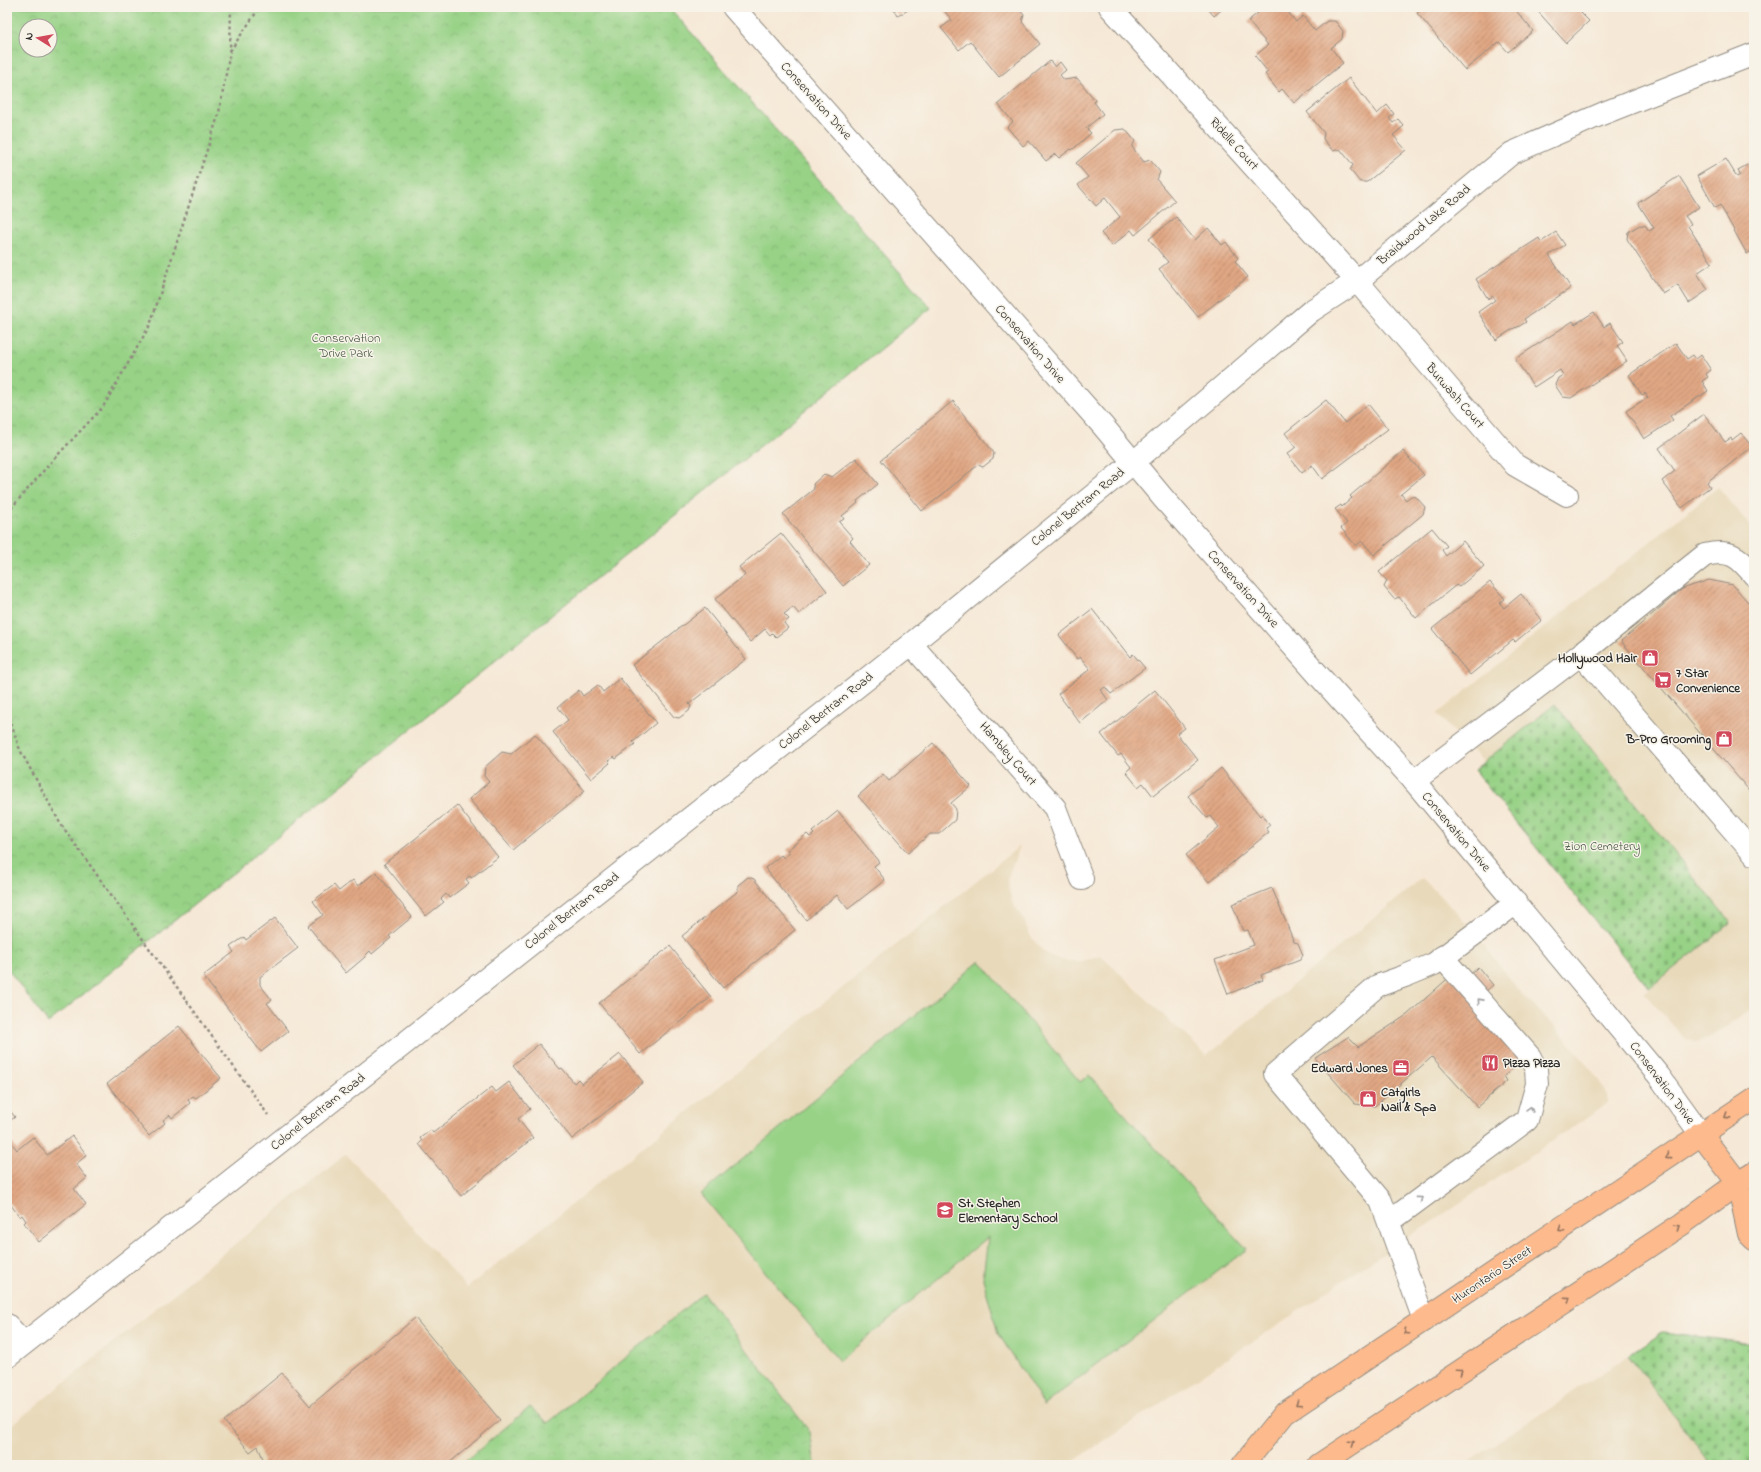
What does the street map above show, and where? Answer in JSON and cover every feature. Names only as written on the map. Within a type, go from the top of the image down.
[{"type":"main road","name":"Hurontario Street","points":[[1242,1465],[1285,1413],[1651,1168],[1700,1133],[1754,1099]]},
{"type":"main road","name":"Conservation Drive","points":[[1700,1133],[1748,1182]]},
{"type":"main road","points":[[1748,1182],[1749,1234],[1754,1239]]},
{"type":"main road","points":[[1319,1465],[1688,1220],[1748,1182]]},
{"type":"street","name":"Conservation Drive","points":[[733,7],[1134,462],[1173,510],[1414,781],[1659,1076],[1700,1133]]},
{"type":"street","name":"Ridelle Court","points":[[1110,7],[1357,281]]},
{"type":"street","name":"Braidwood Lake Road","points":[[1134,462],[1311,310],[1357,281],[1512,153],[1604,113],[1754,54]]},
{"type":"street","name":"Burwash Court","points":[[1357,281],[1515,465],[1567,495]]},
{"type":"street","name":"Colonel Bertram Road","points":[[7,1357],[911,644],[1134,462]]},
{"type":"street","points":[[1414,781],[1581,654],[1705,555],[1719,552],[1736,556],[1754,575]]},
{"type":"street","name":"Hambley Court","points":[[911,644],[1055,808],[1082,879]]},
{"type":"street","points":[[1581,654],[1754,854]]},
{"type":"street","points":[[1424,1320],[1381,1201],[1275,1074],[1377,986],[1434,964],[1516,903]]},
{"type":"street","points":[[1389,1222],[1527,1120],[1537,1084],[1536,1069],[1530,1057],[1442,957]]},
{"type":"street","points":[[7,1326],[24,1343]]},
{"type":"path","points":[[7,528],[8,513],[52,461],[103,407],[150,325],[219,113],[230,52],[231,7]]},
{"type":"path","points":[[230,52],[260,7]]},
{"type":"path","points":[[7,712],[20,750],[60,823],[284,1138]]},
{"type":"shaded area","points":[[1718,487],[1754,530],[1754,1008],[1709,1038],[1696,1042],[1685,1039],[1644,993],[1730,923],[1555,704],[1484,762],[1437,714]]},
{"type":"shaded area","name":"St. Stephen Elementary School","points":[[1020,846],[1007,880],[1012,902],[1023,918],[1030,935],[1039,947],[1050,956],[1065,961],[1082,961],[1100,955],[1207,1056],[1422,878],[1458,914],[1523,996],[1554,1025],[1591,1069],[1607,1095],[1607,1102],[1603,1107],[1068,1465],[7,1465],[7,1429],[346,1154],[467,1288]]},
{"type":"shaded area","points":[[1629,1355],[1711,1465],[1464,1465]]},
{"type":"green space","name":"Conservation Drive Park","points":[[7,7],[669,7],[931,308],[48,1023],[7,968]]},
{"type":"green space","name":"Zion Cemetery","points":[[1555,704],[1731,923],[1649,988],[1474,770]]},
{"type":"green space","points":[[980,961],[1080,1082],[1089,1075],[1247,1249],[1044,1405],[998,1333],[983,1279],[988,1237],[839,1361],[701,1194]]},
{"type":"green space","points":[[703,1293],[810,1432],[815,1465],[461,1465],[530,1407],[548,1423]]},
{"type":"green space","points":[[1664,1332],[1754,1344],[1754,1465],[1711,1465],[1629,1355]]},
{"type":"building","points":[[893,7],[913,7],[898,16]]},
{"type":"building","points":[[941,7],[1017,7],[1024,15],[1022,22],[1040,44],[999,77],[970,41],[959,50],[941,28],[952,20]]},
{"type":"building","points":[[1206,7],[1225,7],[1214,16]]},
{"type":"building","points":[[1265,7],[1284,7],[1296,22],[1303,16],[1315,31],[1327,21],[1335,21],[1343,31],[1342,39],[1331,48],[1343,63],[1294,103],[1282,89],[1279,92],[1265,74],[1268,72],[1255,56],[1268,45],[1248,21]]},
{"type":"building","points":[[1425,7],[1513,7],[1533,31],[1508,52],[1499,42],[1465,70],[1417,13]]},
{"type":"building","points":[[1534,7],[1588,7],[1581,13],[1589,21],[1566,43]]},
{"type":"building","points":[[1050,61],[1055,67],[1060,62],[1066,70],[1060,75],[1064,80],[1077,78],[1095,100],[1094,102],[1103,114],[1086,128],[1091,133],[1072,150],[1071,149],[1059,158],[1055,154],[1046,161],[1029,141],[1023,146],[1007,127],[1013,122],[998,104]]},
{"type":"building","points":[[1349,78],[1377,114],[1387,105],[1394,114],[1389,118],[1393,123],[1398,119],[1404,126],[1393,135],[1406,150],[1367,182],[1360,182],[1350,170],[1353,165],[1340,149],[1333,151],[1323,139],[1324,133],[1307,112]]},
{"type":"building","points":[[1125,129],[1135,141],[1132,147],[1144,162],[1150,160],[1160,172],[1157,180],[1175,201],[1135,235],[1131,230],[1112,246],[1101,233],[1120,217],[1105,198],[1096,206],[1078,185],[1088,177],[1076,163],[1115,130]]},
{"type":"building","points":[[1726,159],[1737,177],[1740,175],[1738,170],[1754,161],[1754,249],[1747,254],[1720,205],[1715,208],[1697,176]]},
{"type":"building","points":[[1679,176],[1699,207],[1685,216],[1691,224],[1688,226],[1712,263],[1697,273],[1708,290],[1689,303],[1678,285],[1663,294],[1627,239],[1628,232],[1640,225],[1646,226],[1649,231],[1654,228],[1638,203]]},
{"type":"building","points":[[1176,217],[1195,240],[1208,228],[1222,245],[1226,242],[1238,258],[1235,261],[1248,277],[1198,317],[1159,269],[1168,262],[1149,239]]},
{"type":"building","points":[[1556,232],[1565,245],[1549,255],[1571,288],[1524,319],[1526,322],[1496,340],[1478,312],[1495,300],[1493,296],[1488,299],[1476,279],[1539,238],[1541,242]]},
{"type":"building","points":[[1594,312],[1604,327],[1610,323],[1623,342],[1617,346],[1627,361],[1571,398],[1563,397],[1555,385],[1558,378],[1563,375],[1560,370],[1534,387],[1515,359],[1573,321],[1575,324]]},
{"type":"building","points":[[1676,343],[1687,359],[1693,355],[1696,359],[1701,355],[1711,370],[1706,374],[1708,377],[1702,381],[1708,391],[1670,416],[1673,420],[1644,439],[1626,411],[1648,397],[1645,393],[1642,395],[1629,375]]},
{"type":"building","points":[[1326,400],[1345,423],[1368,404],[1388,429],[1322,479],[1312,465],[1302,473],[1287,454],[1296,447],[1285,433]]},
{"type":"building","points":[[953,401],[994,453],[993,459],[983,467],[978,465],[922,511],[881,460]]},
{"type":"building","points":[[1704,414],[1725,442],[1731,438],[1732,440],[1741,433],[1752,447],[1707,482],[1710,487],[1682,508],[1662,481],[1675,471],[1659,448]]},
{"type":"building","points":[[1403,451],[1424,475],[1401,494],[1406,500],[1411,496],[1416,497],[1425,507],[1423,514],[1374,555],[1362,541],[1356,546],[1341,528],[1347,523],[1335,509],[1341,505],[1342,507],[1352,498],[1350,496]]},
{"type":"building","points":[[856,458],[878,484],[857,501],[858,503],[842,516],[844,519],[839,522],[853,538],[850,541],[869,565],[843,586],[783,514],[814,489],[813,484],[824,474],[832,477]]},
{"type":"building","points":[[1432,528],[1447,546],[1442,550],[1446,556],[1463,541],[1484,566],[1459,587],[1456,585],[1416,618],[1399,597],[1394,599],[1384,587],[1387,581],[1379,572]]},
{"type":"building","points":[[781,533],[827,591],[799,614],[793,607],[784,614],[789,619],[784,623],[788,628],[776,637],[772,633],[770,635],[765,629],[750,642],[715,599],[745,575],[739,567]]},
{"type":"building","points":[[1709,580],[1733,585],[1754,609],[1754,796],[1621,641],[1682,589]]},
{"type":"building","points":[[1490,582],[1505,599],[1500,603],[1504,608],[1521,594],[1542,620],[1515,642],[1513,640],[1470,675],[1432,629]]},
{"type":"building","points":[[705,608],[746,659],[689,704],[691,706],[689,711],[679,718],[674,717],[632,665]]},
{"type":"building","points":[[1092,609],[1130,657],[1133,654],[1145,668],[1111,694],[1105,687],[1101,690],[1108,700],[1080,723],[1058,694],[1090,669],[1080,657],[1077,659],[1059,635]]},
{"type":"building","points":[[620,678],[656,723],[633,742],[635,744],[616,759],[614,757],[608,761],[610,763],[591,779],[553,732],[568,720],[558,707],[579,690],[583,696],[598,685],[603,692]]},
{"type":"building","points":[[1155,690],[1185,728],[1177,734],[1198,760],[1153,796],[1143,783],[1138,787],[1126,772],[1131,767],[1121,754],[1118,756],[1101,734]]},
{"type":"building","points":[[535,734],[585,791],[513,850],[469,799],[489,782],[484,776],[485,767],[502,752],[511,754]]},
{"type":"building","points":[[933,743],[971,786],[951,803],[956,809],[955,820],[939,834],[930,834],[908,853],[858,796],[883,774],[889,781]]},
{"type":"building","points":[[1221,768],[1260,816],[1262,814],[1270,825],[1266,828],[1269,832],[1209,882],[1186,855],[1219,827],[1210,816],[1207,818],[1188,796]]},
{"type":"building","points":[[457,805],[498,857],[471,878],[470,876],[466,879],[469,883],[449,898],[446,894],[441,899],[444,902],[426,916],[384,864]]},
{"type":"building","points":[[838,811],[879,862],[874,866],[885,880],[848,909],[837,895],[806,920],[765,868],[781,855],[784,858],[790,853],[787,850],[807,834],[810,837],[814,834],[812,832]]},
{"type":"building","points":[[376,872],[412,917],[389,936],[391,938],[372,954],[370,951],[346,973],[308,926],[323,915],[313,901],[334,885],[339,891],[353,880],[358,886]]},
{"type":"building","points":[[748,877],[754,879],[795,930],[723,988],[682,936],[738,891],[738,885]]},
{"type":"building","points":[[1272,888],[1294,942],[1298,943],[1303,955],[1300,960],[1261,975],[1263,980],[1228,994],[1215,960],[1254,945],[1248,930],[1243,931],[1232,904]]},
{"type":"building","points":[[275,918],[298,948],[260,977],[260,985],[272,1000],[267,1003],[288,1031],[261,1052],[203,976],[234,952],[230,947],[244,937],[246,940]]},
{"type":"building","points":[[670,946],[711,997],[640,1054],[599,1003]]},
{"type":"building","points":[[1478,967],[1493,985],[1477,999],[1523,1060],[1504,1076],[1507,1081],[1477,1107],[1432,1057],[1375,1106],[1355,1104],[1315,1058],[1348,1037],[1358,1047],[1407,1015],[1455,972],[1463,981]]},
{"type":"building","points":[[179,1026],[221,1078],[196,1098],[193,1096],[188,1100],[190,1103],[172,1118],[170,1115],[163,1120],[165,1123],[149,1136],[107,1084]]},
{"type":"building","points":[[539,1044],[574,1083],[578,1079],[582,1084],[620,1054],[643,1082],[572,1139],[513,1065]]},
{"type":"building","points":[[509,1082],[530,1109],[518,1119],[533,1138],[461,1196],[419,1144],[422,1141],[420,1138],[431,1130],[433,1133],[492,1087],[496,1092]]},
{"type":"building","points":[[7,1107],[15,1117],[7,1123]]},
{"type":"building","points":[[72,1136],[87,1155],[76,1164],[87,1178],[74,1189],[86,1204],[39,1242],[24,1223],[26,1221],[22,1215],[20,1217],[7,1200],[7,1139],[8,1138],[17,1150],[33,1137],[47,1155]]},
{"type":"building","points":[[415,1318],[500,1420],[447,1465],[262,1465],[263,1459],[258,1446],[250,1452],[224,1421],[282,1373],[310,1406]]},
{"type":"place","name":"Hollywood Hair","points":[[1650,658]]},
{"type":"place","name":"7 Star Convenience","points":[[1663,680]]},
{"type":"place","name":"B-Pro Grooming","points":[[1724,739]]},
{"type":"place","name":"Pizza Pizza","points":[[1490,1063]]},
{"type":"place","name":"Edward Jones","points":[[1401,1068]]},
{"type":"place","name":"Catgirls Nail & Spa","points":[[1368,1099]]},
{"type":"place","name":"St. Stephen Elementary School","points":[[945,1210]]}]
